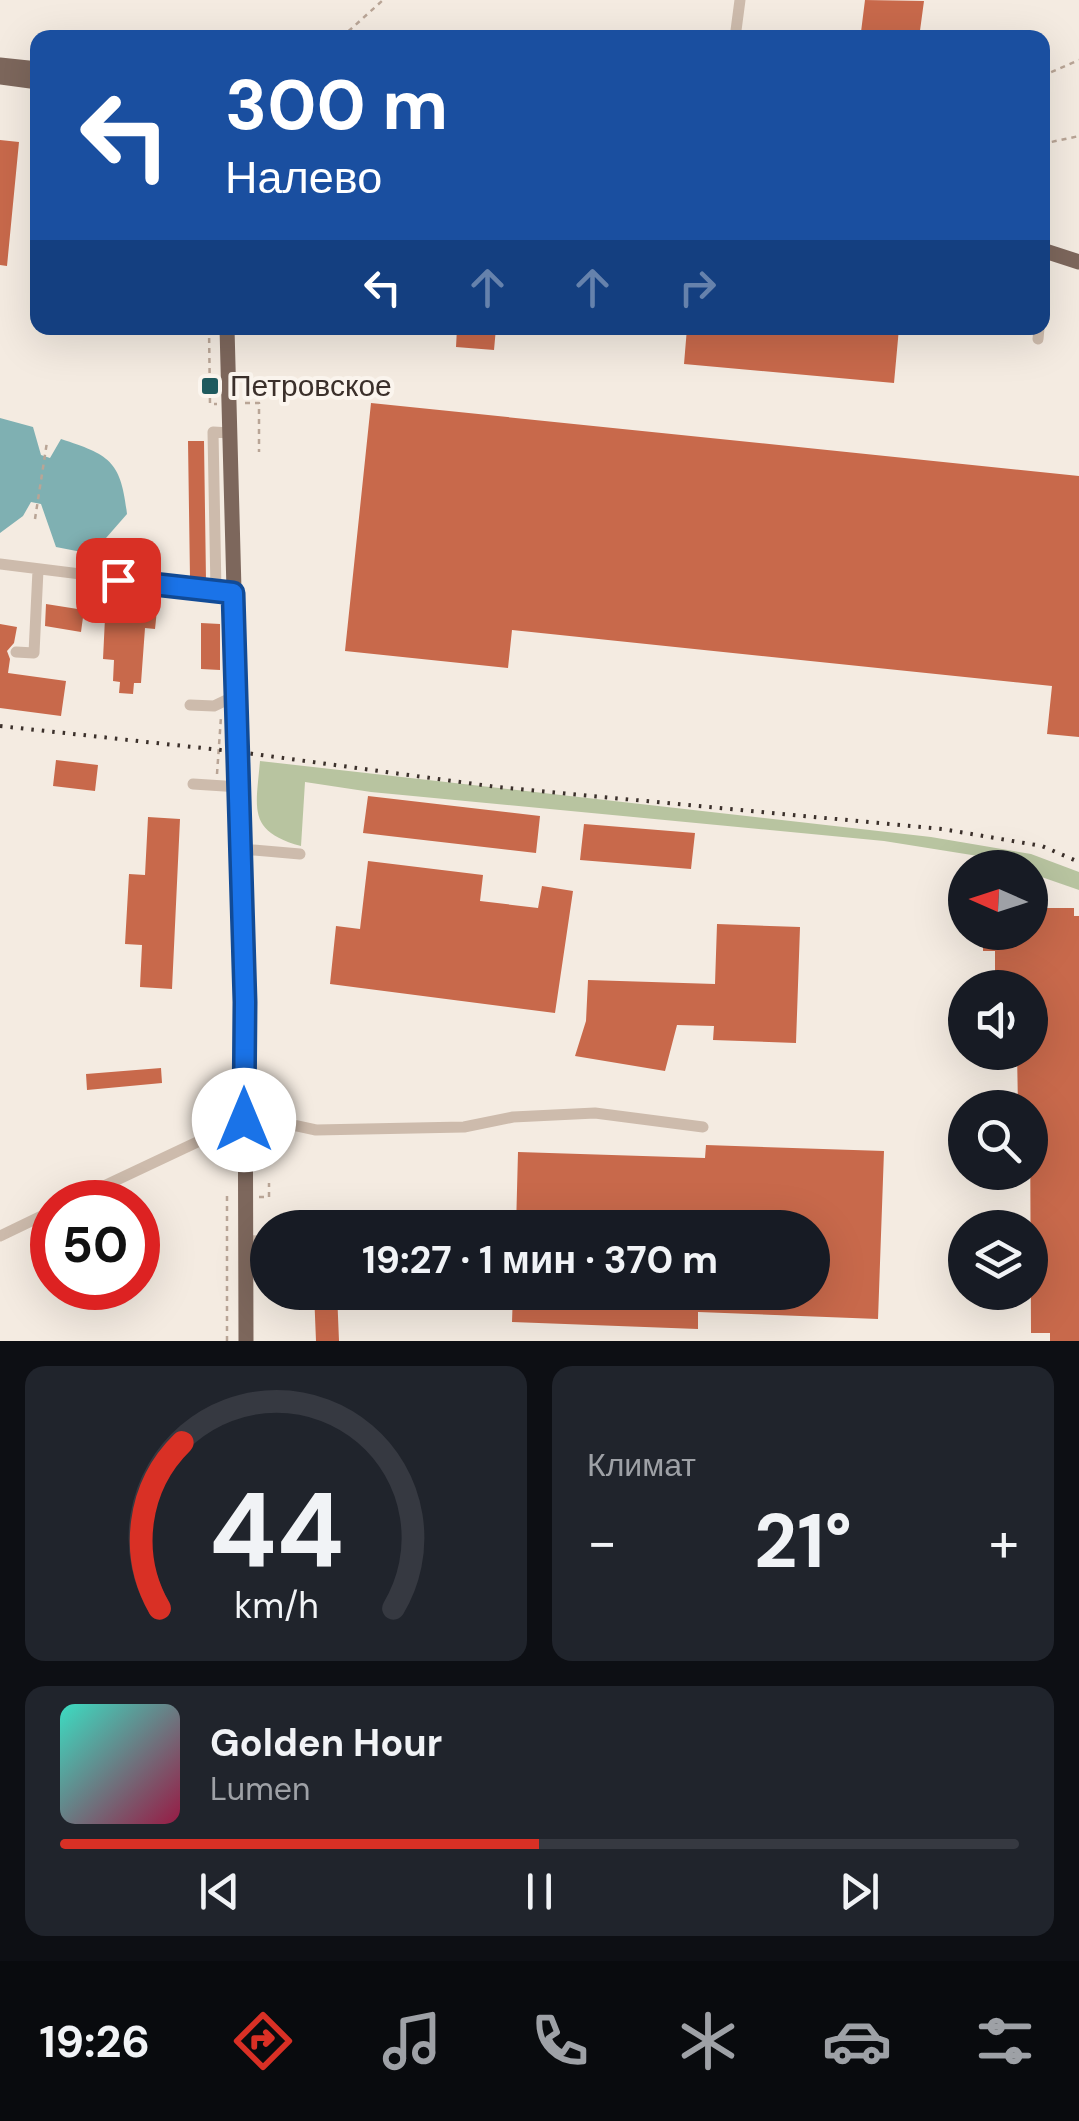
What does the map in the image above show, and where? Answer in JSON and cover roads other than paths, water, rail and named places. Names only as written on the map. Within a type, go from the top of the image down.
[{"type":"main road","points":[[0,65],[30,68]]},
{"type":"main road","points":[[0,77],[30,81]]},
{"type":"main road","points":[[1050,253],[1079,262]]},
{"type":"main road","points":[[227,335],[233,593],[230,698],[242,849],[246,1341]]},
{"type":"lane","points":[[735,30],[740,0]]},
{"type":"lane","points":[[216,591],[214,432],[230,433]]},
{"type":"lane","points":[[0,564],[233,593]]},
{"type":"lane","points":[[16,652],[34,653],[38,570]]},
{"type":"lane","points":[[190,705],[214,706],[230,698]]},
{"type":"lane","points":[[193,784],[240,788]]},
{"type":"lane","points":[[242,849],[300,854]]},
{"type":"lane","points":[[117,1180],[244,1120],[266,1120],[316,1130],[464,1127],[513,1118],[594,1113],[703,1127]]},
{"type":"lane","points":[[0,1236],[30,1222]]},
{"type":"lane","points":[[245,1240],[250,1240]]},
{"type":"water","points":[[0,418],[33,427],[41,455],[50,458],[61,439],[102,456],[116,471],[127,514],[92,554],[56,547],[41,504],[31,502],[23,516],[0,533]]},
{"type":"railway","points":[[0,726],[239,752],[497,787],[942,829],[1042,846],[1079,862]]},
{"type":"place","name":"Петровское","points":[[210,386]]}]
